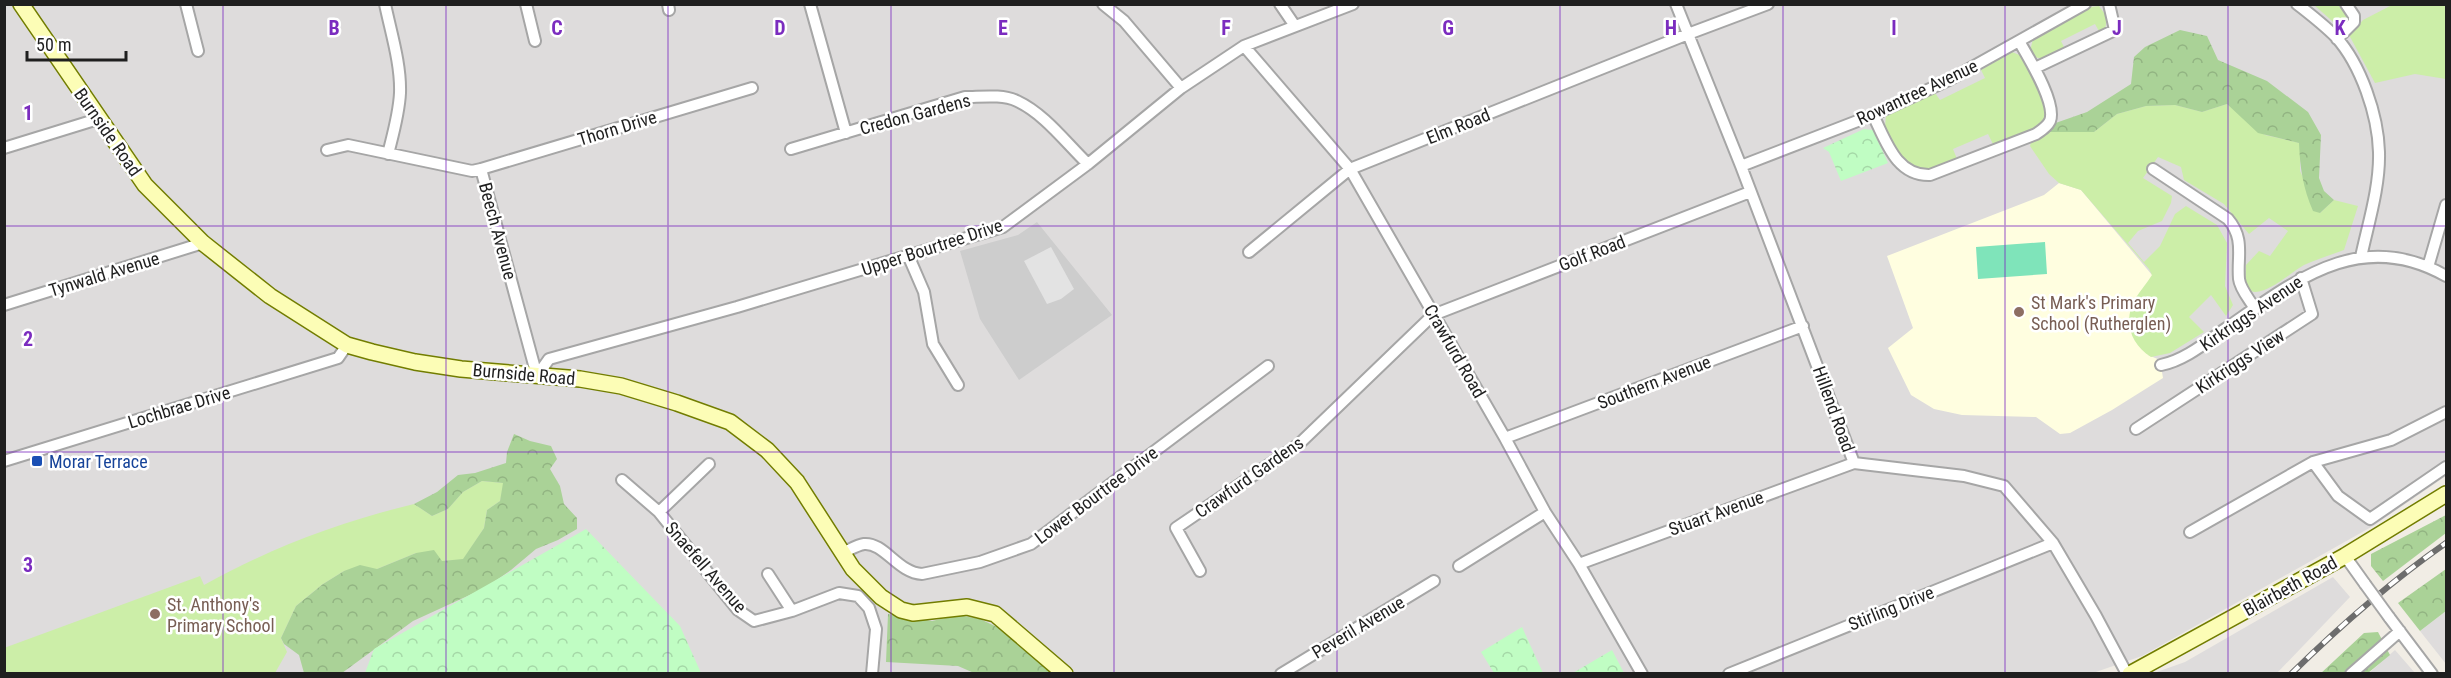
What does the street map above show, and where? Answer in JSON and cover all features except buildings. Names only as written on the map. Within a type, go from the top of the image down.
[{"type":"street","name":"Burnside Road","points":[[21,4],[145,185],[203,243],[270,296],[347,345],[415,362],[580,379],[621,386],[730,422],[767,450],[797,482],[862,581],[881,597],[901,610],[913,613],[967,608],[995,614],[1065,674]]},
{"type":"street","points":[[186,4],[198,51]]},
{"type":"street","points":[[385,4],[399,73],[400,93],[398,113],[388,154]]},
{"type":"street","points":[[526,4],[534,41]]},
{"type":"street","points":[[810,4],[846,133]]},
{"type":"street","points":[[1103,4],[1124,21],[1181,88]]},
{"type":"street","points":[[1280,4],[1295,26]]},
{"type":"street","name":"Upper Bourtree Drive","points":[[537,376],[549,359],[737,307],[1003,227],[1088,164],[1181,88],[1244,46],[1353,4]]},
{"type":"street","name":"Hillend Road","points":[[1676,4],[1741,166],[1854,463],[1964,476],[2004,486],[2052,543],[2129,674]]},
{"type":"street","name":"Elm Road","points":[[1249,252],[1350,169],[1768,4]]},
{"type":"street","name":"Rowantree Avenue","points":[[1741,166],[1873,115],[1949,80],[2085,4]]},
{"type":"street","points":[[2035,68],[2115,30],[2109,4]]},
{"type":"street","points":[[2297,4],[2337,39],[2356,69],[2368,96],[2376,124],[2379,154],[2377,180],[2361,257]]},
{"type":"street","points":[[2337,39],[2354,22],[2354,16],[2346,4]]},
{"type":"street","points":[[1873,115],[1900,164],[1912,172],[1930,175],[2036,134],[2047,126],[2051,115],[2050,107],[2035,68],[2019,41]]},
{"type":"street","name":"Crawfurd Road","points":[[1244,46],[1350,169],[1545,512],[1579,564],[1642,674]]},
{"type":"street","name":"Thorn Drive","points":[[481,169],[752,88]]},
{"type":"street","name":"Credon Gardens","points":[[792,149],[965,97],[994,97],[1016,100],[1039,115],[1088,164]]},
{"type":"street","points":[[4,148],[98,118]]},
{"type":"street","name":"Beech Avenue","points":[[327,150],[348,145],[472,171],[481,169],[537,376]]},
{"type":"street","points":[[2153,169],[2234,225],[2240,242],[2239,280],[2255,309]]},
{"type":"street","name":"Golf Road","points":[[1433,315],[1750,192]]},
{"type":"street","points":[[2428,267],[2446,205]]},
{"type":"street","name":"Tynwald Avenue","points":[[4,305],[203,243]]},
{"type":"street","points":[[908,255],[924,292],[933,344],[958,385]]},
{"type":"street","name":"Kirkriggs Avenue","points":[[2161,365],[2192,353],[2301,278],[2334,264],[2361,257],[2391,257],[2428,267],[2446,276]]},
{"type":"street","name":"Kirkriggs View","points":[[2136,429],[2312,314],[2301,278]]},
{"type":"street","name":"Crawfurd Gardens","points":[[1200,571],[1176,528],[1299,444],[1433,315]]},
{"type":"street","name":"Southern Avenue","points":[[1505,438],[1803,326]]},
{"type":"street","name":"Lochbrae Drive","points":[[4,461],[338,358],[347,345]]},
{"type":"street","name":"Lower Bourtree Drive","points":[[842,553],[862,544],[869,544],[876,546],[904,569],[914,574],[922,574],[980,562],[1031,544],[1268,366]]},
{"type":"street","points":[[2190,532],[2313,462],[2391,440],[2446,415]]},
{"type":"street","points":[[2313,462],[2338,496],[2370,519],[2446,467]]},
{"type":"street","name":"Stuart Avenue","points":[[1579,564],[1854,463]]},
{"type":"street","points":[[658,512],[709,464]]},
{"type":"street","name":"Snaefell Avenue","points":[[622,480],[658,512],[738,609],[754,621],[792,611],[839,593],[858,596],[869,608],[876,629],[872,674]]},
{"type":"street","name":"Blairbeth Road","points":[[2129,674],[2345,556],[2446,494]]},
{"type":"street","points":[[1459,566],[1545,512]]},
{"type":"street","name":"Stirling Drive","points":[[1729,674],[2052,543]]},
{"type":"street","points":[[2345,556],[2432,674]]},
{"type":"street","points":[[768,574],[792,611]]},
{"type":"street","name":"Peveril Avenue","points":[[1281,674],[1434,581]]},
{"type":"street","points":[[2351,674],[2400,632]]},
{"type":"shaded area","points":[[4,5],[2446,5],[2446,476],[2373,526],[2142,656],[2093,673],[5,673]]},
{"type":"shaded area","name":"St Mark's Primary School (Rutherglen)","points":[[2059,183],[2081,190],[2152,275],[2148,355],[2160,360],[2163,378],[2070,433],[2060,434],[2036,417],[1962,415],[1934,409],[1911,395],[1888,348],[1913,328],[1887,256],[2044,195]]},
{"type":"shaded area","points":[[1037,222],[1112,315],[1019,380],[980,319],[960,251],[1018,235]]},
{"type":"shaded area","points":[[1051,247],[1074,289],[1061,299],[1047,304],[1024,261]]},
{"type":"shaded area","points":[[2333,577],[2350,597],[2277,673],[2154,673],[2185,662]]},
{"type":"shaded area","points":[[2446,611],[2446,664],[2420,631]]},
{"type":"shaded area","points":[[2395,650],[2415,673],[2368,674]]},
{"type":"green space","points":[[2314,5],[2338,5],[2349,17],[2349,21],[2339,27]]},
{"type":"green space","points":[[2392,5],[2446,5],[2446,79],[2415,74],[2375,83],[2349,35],[2363,20]]},
{"type":"green space","points":[[2099,6],[2107,17],[2105,30],[2100,33],[2095,24],[2061,41],[2065,49],[2043,59],[2034,57],[2030,51],[2033,39],[2091,7]]},
{"type":"green space","points":[[2180,30],[2207,36],[2218,60],[2267,81],[2308,112],[2321,135],[2319,178],[2324,191],[2334,200],[2320,213],[2313,211],[2304,186],[2299,143],[2258,133],[2227,104],[2202,112],[2175,105],[2146,106],[2117,114],[2094,132],[2044,132],[2047,126],[2087,112],[2131,84],[2134,57],[2145,47]]},
{"type":"green space","points":[[2012,52],[2022,56],[2043,99],[2046,116],[2038,128],[1993,144],[1988,134],[1953,149],[1957,159],[1925,171],[1904,162],[1885,127],[1886,115],[1935,93],[1940,100],[1985,78],[1981,70]]},
{"type":"green space","points":[[2227,104],[2265,135],[2300,143],[2300,171],[2320,213],[2334,200],[2358,206],[2344,250],[2304,265],[2263,290],[2251,291],[2246,283],[2246,265],[2259,251],[2270,256],[2288,231],[2269,218],[2249,234],[2224,204],[2184,180],[2181,167],[2158,157],[2143,178],[2172,196],[2171,203],[2162,221],[2138,231],[2128,243],[2144,262],[2160,246],[2175,214],[2186,206],[2217,225],[2227,243],[2225,286],[2233,305],[2226,316],[2211,295],[2189,317],[2204,332],[2170,353],[2151,357],[2138,345],[2129,323],[2131,307],[2152,275],[2149,269],[2081,190],[2059,183],[2049,174],[2030,146],[2032,139],[2044,132],[2094,132],[2117,114],[2146,106],[2175,105],[2202,112]]},
{"type":"green space","points":[[1864,129],[1873,130],[1888,163],[1841,181],[1829,152],[1823,148]]},
{"type":"green space","points":[[2045,242],[2047,274],[1978,279],[1976,247]]},
{"type":"green space","points":[[514,434],[551,446],[557,459],[550,469],[560,486],[564,504],[577,518],[577,529],[536,549],[485,588],[413,621],[342,673],[304,673],[299,655],[284,644],[281,638],[296,606],[323,584],[344,571],[360,565],[377,569],[416,553],[434,550],[442,561],[463,559],[484,528],[487,510],[500,501],[503,483],[482,481],[463,492],[448,509],[432,516],[414,504],[437,492],[458,475],[475,473],[506,463],[507,452]]},
{"type":"green space","points":[[482,481],[504,483],[500,501],[487,510],[484,528],[463,560],[442,561],[416,553],[377,569],[344,571],[323,584],[296,606],[281,638],[287,652],[275,673],[5,673],[4,648],[200,576],[204,585],[254,559],[306,537],[359,519],[414,504],[432,516],[448,509],[463,492]]},
{"type":"green space","points":[[2446,515],[2446,533],[2383,581],[2371,566],[2371,554]]},
{"type":"green space","points":[[586,529],[680,626],[701,673],[365,673],[374,649]]},
{"type":"green space","points":[[2446,569],[2446,611],[2420,631],[2398,603]]},
{"type":"green space","points":[[888,614],[932,621],[958,615],[980,619],[997,627],[1052,673],[974,673],[958,666],[886,662]]},
{"type":"green space","points":[[1522,627],[1543,673],[1494,673],[1481,652]]},
{"type":"green space","points":[[2378,632],[2390,655],[2368,673],[2320,674],[2364,633]]},
{"type":"green space","points":[[1612,650],[1624,673],[1573,673]]},
{"type":"railway","points":[[2291,674],[2366,605],[2446,543]]},
{"type":"place","name":"St Mark's Primary School (Rutherglen)","points":[[2019,312]]},
{"type":"place","name":"Morar Terrace","points":[[37,461]]},
{"type":"place","name":"St. Anthony's Primary School","points":[[155,614]]}]
